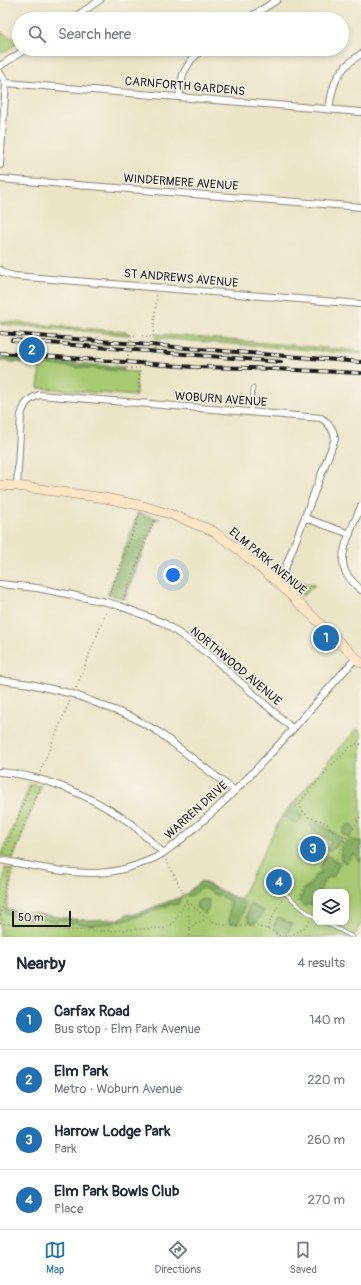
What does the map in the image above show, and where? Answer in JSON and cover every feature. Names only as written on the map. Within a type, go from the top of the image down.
[{"type":"street","points":[[82,12],[100,0]]},
{"type":"street","points":[[258,12],[277,0]]},
{"type":"street","points":[[329,109],[332,88],[340,72],[352,60],[361,54]]},
{"type":"street","points":[[0,66],[15,56]]},
{"type":"street","points":[[180,97],[183,74],[191,60],[195,56]]},
{"type":"street","points":[[0,73],[6,83],[0,165]]},
{"type":"street","name":"CARNFORTH GARDENS","points":[[6,83],[361,112]]},
{"type":"street","name":"WINDERMERE AVENUE","points":[[0,179],[361,207]]},
{"type":"street","name":"ST ANDREWS AVENUE","points":[[0,270],[3,273],[14,276],[361,304]]},
{"type":"street","name":"WOBURN AVENUE","points":[[17,486],[20,415],[24,405],[30,399],[39,395],[321,418],[329,424],[335,439],[284,571],[276,581]]},
{"type":"street","name":"ELM PARK AVENUE","points":[[0,486],[17,486],[105,498],[173,514],[212,530],[276,581],[358,661]]},
{"type":"street","points":[[361,506],[343,555],[343,564],[349,577],[361,590]]},
{"type":"street","points":[[305,518],[350,534]]},
{"type":"street","name":"NORTHWOOD AVENUE","points":[[0,584],[37,588],[108,603],[120,606],[164,623],[211,656],[293,729]]},
{"type":"street","name":"WARREN DRIVE","points":[[0,860],[85,873],[109,872],[126,868],[163,853],[201,822],[235,791],[358,661]]},
{"type":"street","points":[[0,680],[30,684],[73,694],[132,717],[157,731],[235,791]]},
{"type":"street","points":[[0,772],[38,778],[93,799],[130,823],[163,853]]},
{"type":"lane","points":[[251,412],[253,388]]},
{"type":"lane","points":[[286,893],[312,916]]},
{"type":"lane","points":[[330,925],[353,937]]},
{"type":"path","points":[[137,403],[140,368],[127,368],[130,335],[153,337],[158,288]]},
{"type":"path","points":[[0,860],[38,778],[73,694],[143,506]]},
{"type":"path","points":[[120,606],[158,510]]},
{"type":"path","points":[[361,744],[356,744],[349,748],[329,768],[300,802],[303,812],[309,817],[326,823],[332,830],[346,837],[361,850]]},
{"type":"path","points":[[0,920],[9,862],[38,778]]},
{"type":"path","points":[[322,889],[346,837],[353,830],[361,815]]},
{"type":"path","points":[[163,853],[187,900],[208,919],[218,923],[267,929],[281,937],[290,935],[306,927],[312,916]]},
{"type":"path","points":[[267,929],[292,879]]},
{"type":"path","points":[[296,903],[305,886]]},
{"type":"path","points":[[0,923],[104,932],[164,928],[173,924],[187,900]]},
{"type":"path","points":[[187,900],[190,937]]},
{"type":"path","points":[[190,929],[196,923],[208,919]]},
{"type":"green space","points":[[0,32],[12,38],[12,47],[6,51],[0,52]]},
{"type":"green space","points":[[0,321],[128,332],[128,335],[0,324]]},
{"type":"green space","points":[[156,334],[361,351],[361,354],[156,338]]},
{"type":"green space","points":[[0,357],[124,367],[123,371],[0,361]]},
{"type":"green space","points":[[40,364],[137,372],[136,396],[38,388]]},
{"type":"green space","points":[[137,513],[160,519],[155,520],[125,599],[107,594]]},
{"type":"green space","points":[[288,580],[315,585],[303,596]]},
{"type":"green space","points":[[357,728],[361,732],[361,924],[354,937],[0,937],[0,905],[5,868],[13,870],[7,909],[25,914],[111,923],[181,897],[201,881],[240,900],[281,817]]},
{"type":"green space","points":[[30,784],[41,786],[13,859],[1,856]]},
{"type":"green space","points":[[298,797],[297,807],[302,816],[297,824],[282,816]]},
{"type":"green space","points":[[313,821],[339,836],[341,839],[338,845],[329,851],[327,850],[331,842],[328,838],[314,832],[310,824]]},
{"type":"green space","points":[[352,824],[355,831],[349,837],[342,834],[345,827]]},
{"type":"green space","points":[[350,838],[353,841],[361,841],[361,861],[357,859],[354,853],[346,863],[341,860],[341,848]]},
{"type":"green space","points":[[327,855],[340,863],[333,877],[326,878],[320,889],[313,889],[313,904],[303,906],[299,901],[305,888],[308,888],[316,875],[321,874],[320,867]]},
{"type":"green space","points":[[201,881],[244,902],[245,905],[239,923],[229,923],[230,902],[220,895],[216,895],[202,887],[194,894],[188,896],[186,894]]},
{"type":"green space","points":[[181,897],[178,904],[171,904],[137,917],[121,921],[120,918],[129,914],[133,915]]},
{"type":"green space","points":[[202,899],[209,900],[208,909],[205,914],[196,907],[197,903]]},
{"type":"green space","points":[[249,904],[264,911],[257,922],[249,922],[247,916]]},
{"type":"green space","points":[[5,909],[80,920],[118,919],[121,921],[117,921],[114,924],[82,924],[75,922],[73,924],[71,923],[71,920],[57,920],[56,922],[41,918],[38,920],[36,918],[17,917],[6,913]]},
{"type":"green space","points":[[278,917],[294,925],[291,926],[288,933],[280,935],[274,926]]},
{"type":"railway","points":[[0,333],[361,362]]},
{"type":"railway","points":[[12,340],[281,362]]},
{"type":"railway","points":[[0,353],[194,367],[361,373]]},
{"type":"place","name":"Elm Park","points":[[32,350]]},
{"type":"place","name":"Carfax Road","points":[[326,638]]},
{"type":"place","name":"Harrow Lodge Park","points":[[313,849]]},
{"type":"place","name":"Elm Park Bowls Club","points":[[279,882]]}]
